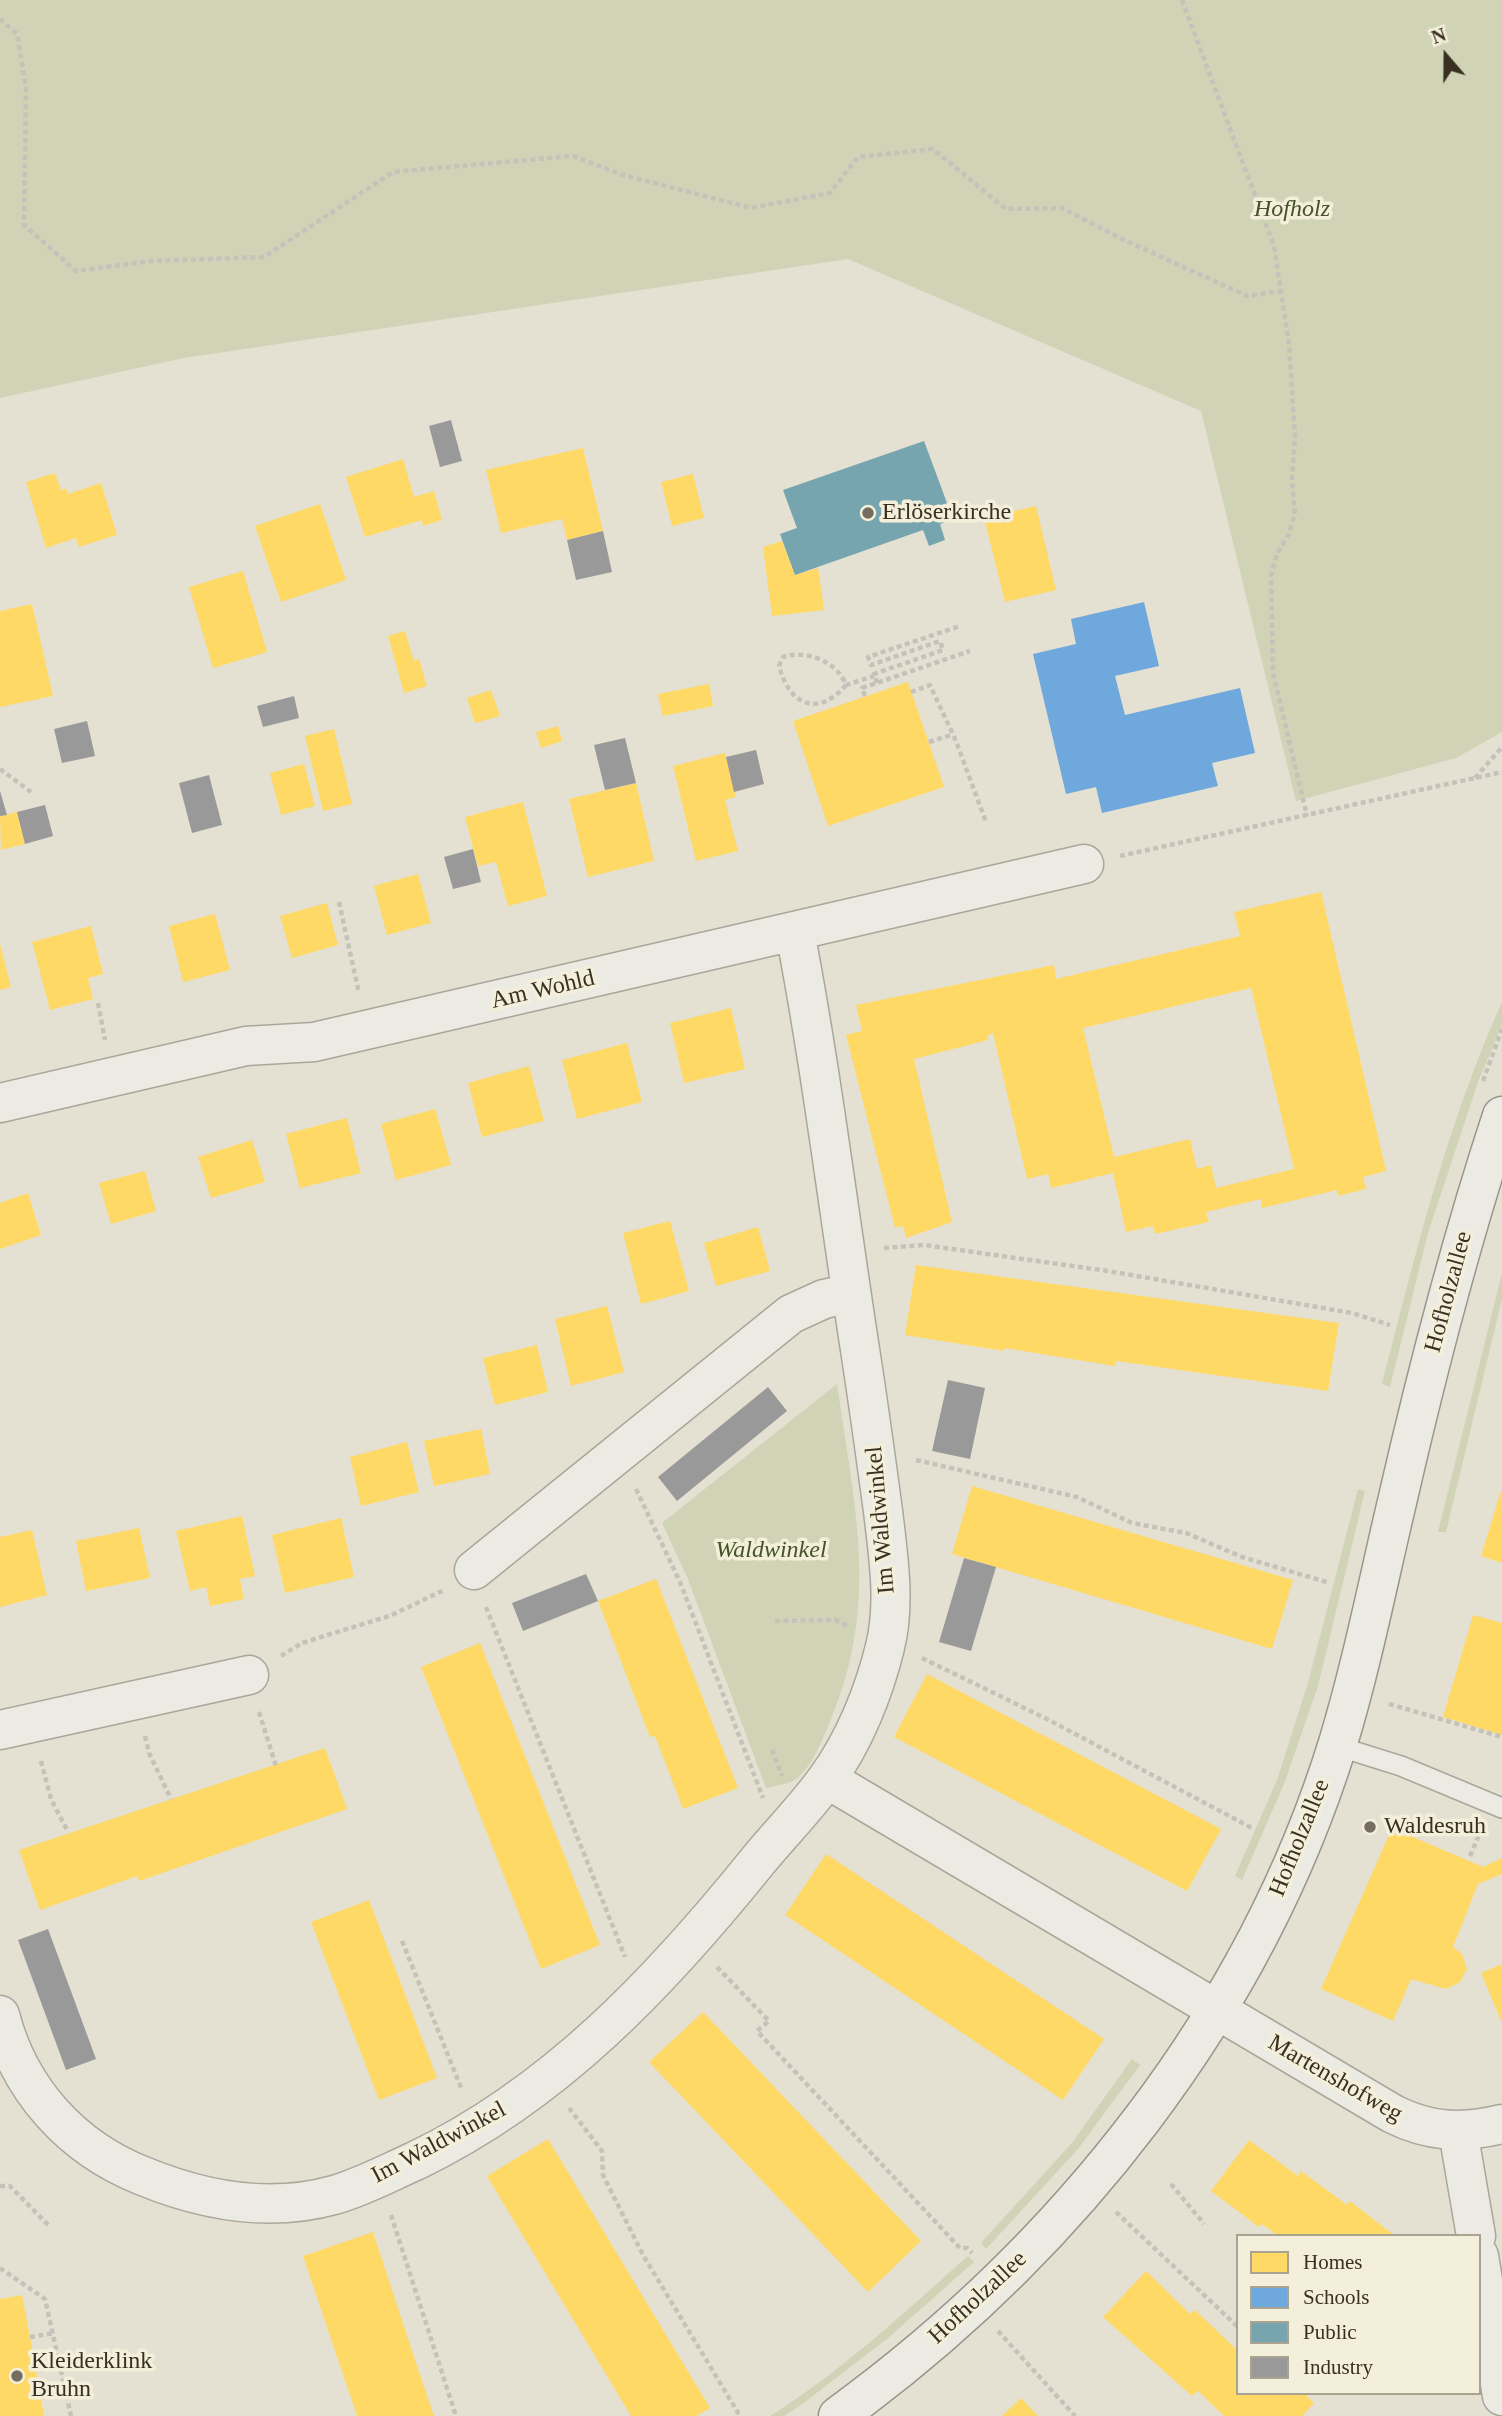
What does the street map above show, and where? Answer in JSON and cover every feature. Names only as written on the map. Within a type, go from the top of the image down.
[{"type":"street","name":"Am Wohld","points":[[0,1103],[246,1046],[314,1042],[367,1031],[1084,864]]},
{"type":"street","name":"Im Waldwinkel","points":[[0,2015],[13,2056],[31,2089],[80,2140],[130,2171],[201,2196],[278,2203],[334,2195],[379,2178],[481,2124],[546,2080],[640,1997],[692,1942],[827,1779],[859,1720],[886,1642],[890,1576],[875,1451],[795,932]]},
{"type":"street","name":"Hofholzallee","points":[[838,2416],[987,2293],[1089,2187],[1138,2126],[1217,2008],[1258,1936],[1297,1853],[1337,1745],[1437,1332],[1465,1228],[1502,1116]]},
{"type":"street","points":[[474,1570],[791,1314],[824,1298],[851,1293]]},
{"type":"street","points":[[16,1726],[249,1675]]},
{"type":"street","points":[[827,1779],[1217,2008]]},
{"type":"street","name":"Martenshofweg","points":[[1217,2008],[1393,2114],[1433,2130],[1458,2131],[1502,2124]]},
{"type":"street","points":[[1458,2131],[1476,2234]]},
{"type":"street","points":[[1481,2268],[1502,2396]]},
{"type":"lane","points":[[1337,1745],[1401,1766],[1502,1808]]},
{"type":"path","points":[[1184,0],[1274,246],[1289,344],[1296,436],[1292,480],[1295,514],[1277,553],[1271,576],[1273,673],[1307,816]]},
{"type":"path","points":[[0,19],[17,34],[26,86],[24,225],[76,271],[150,261],[264,257],[393,172],[573,156],[623,175],[751,208],[830,193],[858,157],[933,149],[1006,209],[1062,208],[1122,239],[1247,296],[1281,291]]},
{"type":"path","points":[[846,685],[836,668],[806,654],[783,657],[779,666],[788,690],[807,703],[824,703],[846,685],[943,650],[940,641],[871,665],[868,657],[960,626]]},
{"type":"path","points":[[865,696],[862,688],[970,651]]},
{"type":"path","points":[[874,676],[877,683]]},
{"type":"path","points":[[912,692],[930,685],[986,822]]},
{"type":"path","points":[[929,742],[951,735]]},
{"type":"path","points":[[1475,778],[1502,747]]},
{"type":"path","points":[[0,769],[31,792]]},
{"type":"path","points":[[1084,864],[1502,772]]},
{"type":"path","points":[[339,902],[367,1031]]},
{"type":"path","points":[[846,1255],[924,1245],[1108,1271],[1352,1313],[1390,1325]]},
{"type":"path","points":[[875,1451],[1077,1497],[1132,1523],[1186,1533],[1242,1557],[1330,1583]]},
{"type":"path","points":[[619,1454],[680,1583],[762,1798],[791,1820]]},
{"type":"path","points":[[474,1570],[489,1616],[640,1997]]},
{"type":"path","points":[[276,1766],[249,1675],[302,1643],[338,1634],[427,1601]]},
{"type":"path","points":[[775,1621],[835,1620],[886,1642],[1047,1719],[1252,1828]]},
{"type":"path","points":[[1350,1698],[1383,1703],[1502,1737]]},
{"type":"path","points":[[136,1700],[149,1754],[171,1799]]},
{"type":"path","points":[[16,1726],[68,1832]]},
{"type":"path","points":[[402,1941],[465,2098],[481,2124]]},
{"type":"path","points":[[750,1999],[769,2021],[757,2031],[960,2248],[967,2248],[987,2293],[1075,2416]]},
{"type":"path","points":[[587,2131],[602,2151],[603,2175],[643,2255],[740,2416]]},
{"type":"path","points":[[379,2178],[456,2416]]},
{"type":"path","points":[[1171,2184],[1204,2224]]},
{"type":"path","points":[[0,2185],[10,2186],[50,2227]]},
{"type":"path","points":[[1089,2187],[1236,2325]]},
{"type":"path","points":[[0,2268],[45,2299],[71,2416]]},
{"type":"path","points":[[30,2337],[54,2333]]},
{"type":"path","points":[[40,2396],[66,2391]]},
{"type":"green space","name":"Hofholz","points":[[0,0],[1502,0],[1502,732],[1456,758],[1296,801],[1201,411],[848,259],[184,358],[0,398]]},
{"type":"green space","points":[[1502,1002],[1502,1025],[1478,1082],[1428,1233],[1390,1387],[1382,1384],[1434,1190],[1482,1048]]},
{"type":"green space","points":[[1502,1273],[1502,1299],[1446,1532],[1438,1532]]},
{"type":"green space","name":"Waldwinkel","points":[[837,1384],[859,1553],[855,1634],[846,1676],[831,1719],[812,1759],[796,1779],[766,1788],[688,1579],[662,1523]]},
{"type":"green space","points":[[1358,1489],[1365,1491],[1318,1686],[1284,1784],[1242,1880],[1235,1876],[1277,1780],[1308,1683]]},
{"type":"green space","points":[[1132,2059],[1140,2065],[1078,2149],[986,2249],[981,2243],[1072,2143]]},
{"type":"green space","points":[[968,2256],[974,2262],[888,2338],[801,2405],[784,2416],[770,2416],[848,2360]]},
{"type":"building: Homes","points":[[583,448],[603,531],[567,540],[562,519],[501,533],[486,470]]},
{"type":"building: Homes","points":[[403,459],[414,497],[434,491],[442,520],[423,526],[422,520],[365,537],[346,477]]},
{"type":"building: Homes","points":[[55,473],[61,490],[67,489],[68,494],[101,483],[117,535],[79,547],[76,538],[46,548],[26,482]]},
{"type":"building: Homes","points":[[693,474],[704,518],[672,526],[661,482]]},
{"type":"building: Homes","points":[[320,504],[346,580],[281,602],[255,526]]},
{"type":"building: Homes","points":[[1036,506],[1056,590],[1005,602],[984,518]]},
{"type":"building: Homes","points":[[782,541],[795,575],[818,568],[824,610],[772,616],[763,547]]},
{"type":"building: Homes","points":[[243,571],[267,652],[213,668],[189,587]]},
{"type":"building: Homes","points":[[32,604],[53,696],[0,707],[0,611]]},
{"type":"building: Homes","points":[[405,631],[414,661],[419,659],[427,686],[404,693],[388,636]]},
{"type":"building: Homes","points":[[908,682],[944,787],[828,826],[793,721]]},
{"type":"building: Homes","points":[[709,684],[713,706],[663,716],[658,694]]},
{"type":"building: Homes","points":[[491,690],[500,716],[475,723],[467,698]]},
{"type":"building: Homes","points":[[558,726],[562,741],[541,748],[536,732]]},
{"type":"building: Homes","points":[[334,729],[352,804],[323,811],[305,736]]},
{"type":"building: Homes","points":[[725,753],[736,797],[725,800],[738,851],[696,861],[673,766]]},
{"type":"building: Homes","points":[[304,764],[315,806],[281,815],[270,773]]},
{"type":"building: Homes","points":[[636,783],[654,861],[588,877],[569,799]]},
{"type":"building: Homes","points":[[523,802],[547,896],[508,906],[496,862],[478,866],[465,817]]},
{"type":"building: Homes","points":[[17,812],[25,844],[1,850],[0,816]]},
{"type":"building: Homes","points":[[418,874],[431,923],[387,935],[374,886]]},
{"type":"building: Homes","points":[[1321,892],[1386,1171],[1363,1177],[1366,1189],[1338,1196],[1337,1190],[1262,1208],[1261,1199],[1206,1212],[1209,1222],[1155,1234],[1153,1226],[1126,1232],[1113,1173],[1051,1188],[1048,1174],[1027,1179],[993,1033],[987,1036],[988,1040],[914,1059],[952,1222],[906,1238],[903,1226],[895,1228],[846,1035],[862,1031],[856,1005],[1054,965],[1056,979],[1240,936],[1234,912]],"holes":[[[1251,988],[1294,1169],[1216,1188],[1211,1165],[1197,1169],[1190,1139],[1114,1157],[1083,1028]]]},
{"type":"building: Homes","points":[[327,903],[338,945],[292,958],[280,916]]},
{"type":"building: Homes","points":[[215,914],[230,970],[183,982],[169,926]]},
{"type":"building: Homes","points":[[91,926],[103,974],[88,978],[93,999],[50,1010],[32,942]]},
{"type":"building: Homes","points":[[0,944],[11,987],[0,990]]},
{"type":"building: Homes","points":[[731,1008],[745,1069],[684,1083],[670,1023]]},
{"type":"building: Homes","points":[[627,1043],[642,1102],[577,1119],[562,1060]]},
{"type":"building: Homes","points":[[529,1066],[544,1121],[482,1137],[468,1083]]},
{"type":"building: Homes","points":[[435,1109],[451,1165],[396,1180],[381,1124]]},
{"type":"building: Homes","points":[[347,1118],[361,1173],[300,1188],[286,1134]]},
{"type":"building: Homes","points":[[252,1140],[265,1182],[211,1198],[198,1157]]},
{"type":"building: Homes","points":[[145,1171],[156,1211],[111,1224],[99,1183]]},
{"type":"building: Homes","points":[[28,1193],[41,1235],[0,1249],[0,1203]]},
{"type":"building: Homes","points":[[670,1221],[689,1291],[641,1304],[623,1233]]},
{"type":"building: Homes","points":[[758,1227],[770,1271],[716,1286],[704,1243]]},
{"type":"building: Homes","points":[[916,1265],[1339,1323],[1328,1391],[1116,1361],[1115,1366],[905,1335]]},
{"type":"building: Homes","points":[[607,1306],[624,1372],[571,1386],[555,1319]]},
{"type":"building: Homes","points":[[537,1345],[548,1392],[495,1405],[483,1358]]},
{"type":"building: Homes","points":[[481,1429],[490,1474],[434,1486],[424,1441]]},
{"type":"building: Homes","points":[[407,1442],[419,1492],[361,1506],[350,1457]]},
{"type":"building: Homes","points":[[972,1486],[1293,1580],[1272,1649],[952,1554]]},
{"type":"building: Homes","points":[[1502,1491],[1502,1563],[1481,1556]]},
{"type":"building: Homes","points":[[242,1516],[255,1576],[240,1579],[244,1599],[210,1606],[206,1587],[190,1591],[176,1531]]},
{"type":"building: Homes","points":[[341,1518],[354,1577],[285,1593],[272,1535]]},
{"type":"building: Homes","points":[[139,1528],[150,1578],[86,1591],[76,1541]]},
{"type":"building: Homes","points":[[32,1530],[47,1595],[0,1607],[0,1537]]},
{"type":"building: Homes","points":[[656,1579],[738,1788],[683,1809],[655,1736],[650,1737],[598,1601]]},
{"type":"building: Homes","points":[[1473,1615],[1502,1623],[1502,1735],[1443,1717]]},
{"type":"building: Homes","points":[[480,1643],[600,1945],[541,1969],[421,1667]]},
{"type":"building: Homes","points":[[927,1674],[1221,1829],[1187,1891],[894,1737]]},
{"type":"building: Homes","points":[[325,1748],[347,1809],[139,1881],[137,1876],[40,1910],[19,1850]]},
{"type":"building: Homes","points":[[1392,1828],[1483,1867],[1502,1858],[1502,1874],[1478,1884],[1453,1947],[1462,1954],[1467,1969],[1460,1982],[1446,1989],[1411,1979],[1393,2021],[1321,1989]]},
{"type":"building: Homes","points":[[826,1854],[1104,2039],[1063,2100],[785,1915]]},
{"type":"building: Homes","points":[[369,1900],[437,2078],[379,2100],[311,1922]]},
{"type":"building: Homes","points":[[1502,1964],[1502,2023],[1481,1973]]},
{"type":"building: Homes","points":[[703,2012],[921,2241],[868,2292],[649,2062]]},
{"type":"building: Homes","points":[[548,2139],[710,2408],[696,2416],[631,2416],[487,2176]]},
{"type":"building: Homes","points":[[1249,2140],[1298,2176],[1301,2171],[1347,2205],[1350,2201],[1392,2234],[1275,2234],[1262,2224],[1259,2227],[1211,2191]]},
{"type":"building: Homes","points":[[373,2232],[434,2416],[357,2416],[303,2256]]},
{"type":"building: Homes","points":[[1146,2271],[1190,2314],[1195,2310],[1236,2349],[1236,2395],[1306,2395],[1314,2403],[1302,2416],[1224,2416],[1198,2391],[1192,2396],[1103,2317]]},
{"type":"building: Homes","points":[[22,2295],[44,2416],[0,2416],[0,2299]]},
{"type":"building: Homes","points":[[1021,2398],[1038,2416],[1002,2416]]},
{"type":"building: Schools","points":[[1144,602],[1159,666],[1115,676],[1125,715],[1240,688],[1255,753],[1212,763],[1218,786],[1102,813],[1096,787],[1066,794],[1033,654],[1076,644],[1071,619]]},
{"type":"building: Public","name":"Erlöserkirche","points":[[924,441],[947,503],[942,505],[948,521],[940,524],[945,540],[929,546],[923,530],[795,575],[780,534],[797,528],[783,490]]},
{"type":"building: Industry","points":[[451,420],[462,461],[440,467],[429,426]]},
{"type":"building: Industry","points":[[603,531],[612,572],[576,580],[567,540]]},
{"type":"building: Industry","points":[[294,696],[299,718],[263,727],[257,706]]},
{"type":"building: Industry","points":[[87,721],[95,756],[62,763],[54,729]]},
{"type":"building: Industry","points":[[625,738],[636,783],[605,790],[594,745]]},
{"type":"building: Industry","points":[[756,750],[764,784],[734,792],[726,757]]},
{"type":"building: Industry","points":[[209,775],[222,825],[192,833],[179,783]]},
{"type":"building: Industry","points":[[0,791],[7,815],[0,816]]},
{"type":"building: Industry","points":[[45,805],[53,836],[25,844],[17,812]]},
{"type":"building: Industry","points":[[473,849],[481,882],[453,889],[444,857]]},
{"type":"building: Industry","points":[[948,1380],[985,1388],[970,1459],[932,1451]]},
{"type":"building: Industry","points":[[768,1387],[787,1411],[677,1501],[658,1477]]},
{"type":"building: Industry","points":[[964,1558],[996,1567],[971,1651],[939,1642]]},
{"type":"building: Industry","points":[[586,1574],[598,1601],[523,1631],[512,1603]]},
{"type":"building: Industry","points":[[48,1929],[96,2059],[66,2070],[18,1940]]},
{"type":"place","name":"Erlöserkirche","points":[[868,513]]},
{"type":"place","name":"Waldesruh","points":[[1370,1827]]},
{"type":"place","name":"Kleiderklink Bruhn","points":[[17,2376]]}]
